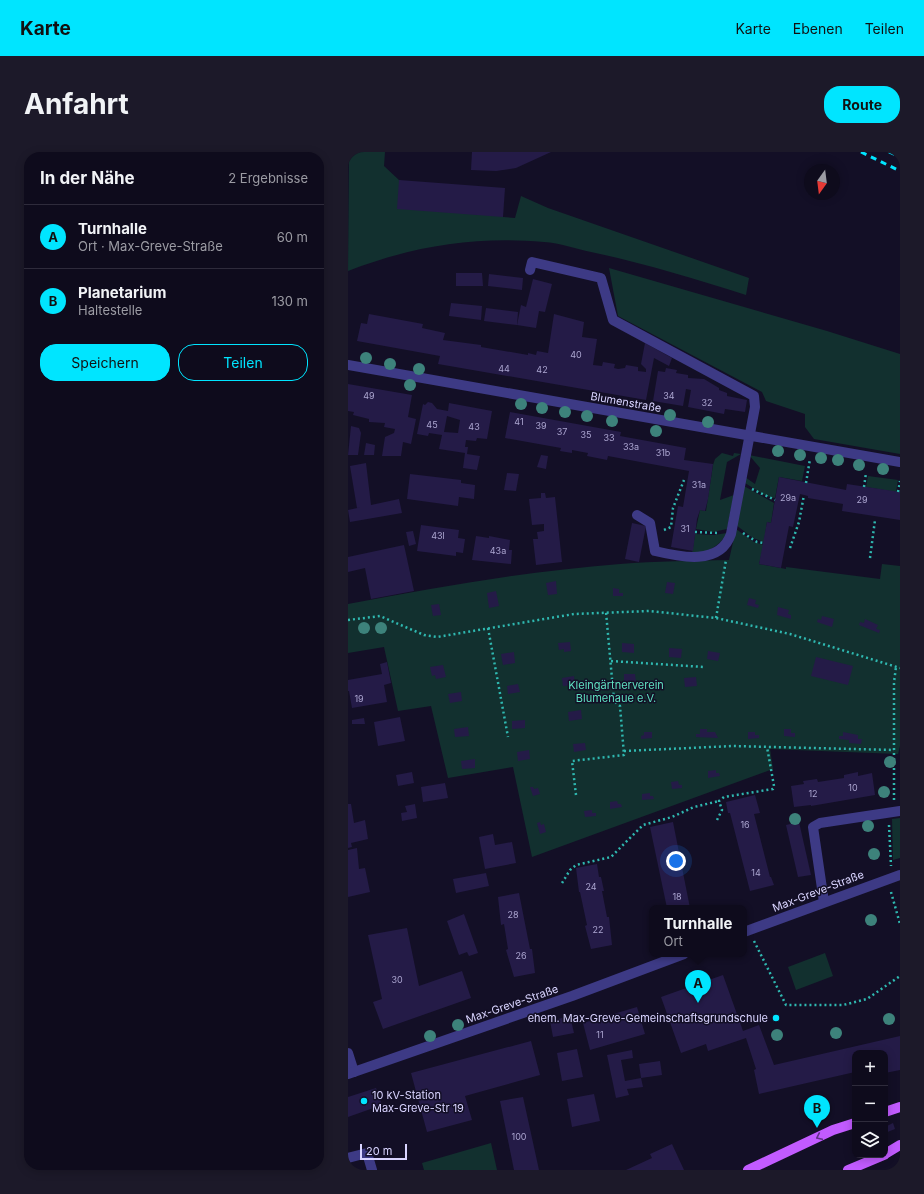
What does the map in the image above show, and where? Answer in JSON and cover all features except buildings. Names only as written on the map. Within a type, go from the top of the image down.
[{"type":"main road","points":[[888,1111],[900,1106]]},
{"type":"main road","points":[[748,1170],[833,1130],[852,1124]]},
{"type":"main road","points":[[888,1152],[900,1145]]},
{"type":"main road","points":[[848,1170],[877,1158]]},
{"type":"street","points":[[530,270],[532,262],[601,278],[613,320],[754,396],[755,407],[732,527],[726,544],[718,551],[706,556],[682,557],[655,551],[650,523],[637,515]]},
{"type":"street","name":"Blumenstraße","points":[[348,365],[900,462]]},
{"type":"street","points":[[824,902],[814,827],[820,823],[894,812]]},
{"type":"street","name":"Max-Greve-Straße","points":[[747,931],[900,875]]},
{"type":"street","name":"Max-Greve-Straße","points":[[351,1073],[572,996],[676,957]]},
{"type":"street","points":[[348,1053],[351,1073]]},
{"type":"street","points":[[348,1158],[367,1153],[372,1170]]},
{"type":"path","points":[[806,483],[812,446]]},
{"type":"path","points":[[864,487],[866,472]]},
{"type":"path","points":[[652,534],[671,527],[673,508],[684,480]]},
{"type":"path","points":[[740,481],[761,495],[775,500]]},
{"type":"path","points":[[898,492],[900,481]]},
{"type":"path","points":[[790,548],[799,522],[804,495]]},
{"type":"path","points":[[870,558],[875,520]]},
{"type":"path","points":[[695,532],[712,533],[732,527],[750,538],[764,543]]},
{"type":"path","points":[[716,618],[728,550],[726,544]]},
{"type":"path","points":[[348,620],[380,616],[431,637],[574,614],[656,611],[716,618],[790,634],[900,668]]},
{"type":"path","points":[[576,795],[572,762],[624,755],[620,706],[614,701],[606,612]]},
{"type":"path","points":[[488,628],[508,738]]},
{"type":"path","points":[[611,661],[704,667]]},
{"type":"path","points":[[896,667],[894,682],[894,812],[892,863],[887,879],[900,924]]},
{"type":"path","points":[[624,751],[733,746],[894,750]]},
{"type":"path","points":[[562,883],[570,870],[576,865],[610,857],[643,825],[672,817],[694,807],[735,794],[745,795],[773,789],[774,786],[767,746]]},
{"type":"path","points":[[717,820],[722,810],[719,800]]},
{"type":"path","points":[[747,933],[786,1005],[843,1005],[867,999],[900,976]]},
{"type":"green space","points":[[349,152],[385,152],[384,166],[399,180],[503,217],[515,218],[521,196],[548,208],[749,278],[746,295],[689,277],[630,261],[562,245],[518,240],[469,242],[420,249],[372,262],[348,271]]},
{"type":"green space","points":[[609,268],[827,331],[900,354],[900,454],[814,439],[805,427],[805,414],[766,401],[762,392],[618,316]]},
{"type":"green space","points":[[722,453],[733,456],[734,453],[741,454],[727,462],[720,500],[734,495],[727,529],[713,532],[696,529],[700,510],[706,511],[715,459]]},
{"type":"green space","points":[[749,455],[805,466],[802,481],[779,477],[775,498],[766,496],[745,483],[745,477],[755,484],[760,468]]},
{"type":"green space","points":[[868,476],[898,480],[896,492],[866,487]]},
{"type":"green space","points":[[744,486],[774,503],[771,523],[767,522],[764,542],[753,538],[736,525]]},
{"type":"green space","name":"Kleingärtnerverein Blumenaue e.V.","points":[[736,529],[754,542],[764,545],[759,564],[786,569],[786,567],[880,579],[882,564],[900,566],[900,746],[898,754],[770,749],[773,769],[532,857],[513,767],[448,778],[431,706],[398,711],[384,647],[348,653],[348,604],[518,575],[586,567],[634,563],[729,560]]},
{"type":"green space","points":[[727,533],[721,542],[712,548],[703,552],[692,554],[695,534],[714,535]]},
{"type":"green space","points":[[900,818],[900,858],[893,860],[892,819]]},
{"type":"green space","points":[[825,953],[833,976],[796,990],[788,967]]},
{"type":"green space","points":[[491,1143],[497,1170],[424,1170],[422,1163]]},
{"type":"railway","points":[[861,152],[900,171]]},
{"type":"railway","points":[[889,152],[900,157]]},
{"type":"place","name":"Turnhalle","points":[[698,1003]]},
{"type":"place","name":"ehem. Max-Greve-Gemeinschaftsgrundschule","points":[[776,1018]]},
{"type":"place","name":"10 kV-Station Max-Greve-Str 19","points":[[364,1101]]},
{"type":"place","name":"Planetarium","points":[[817,1128]]}]
